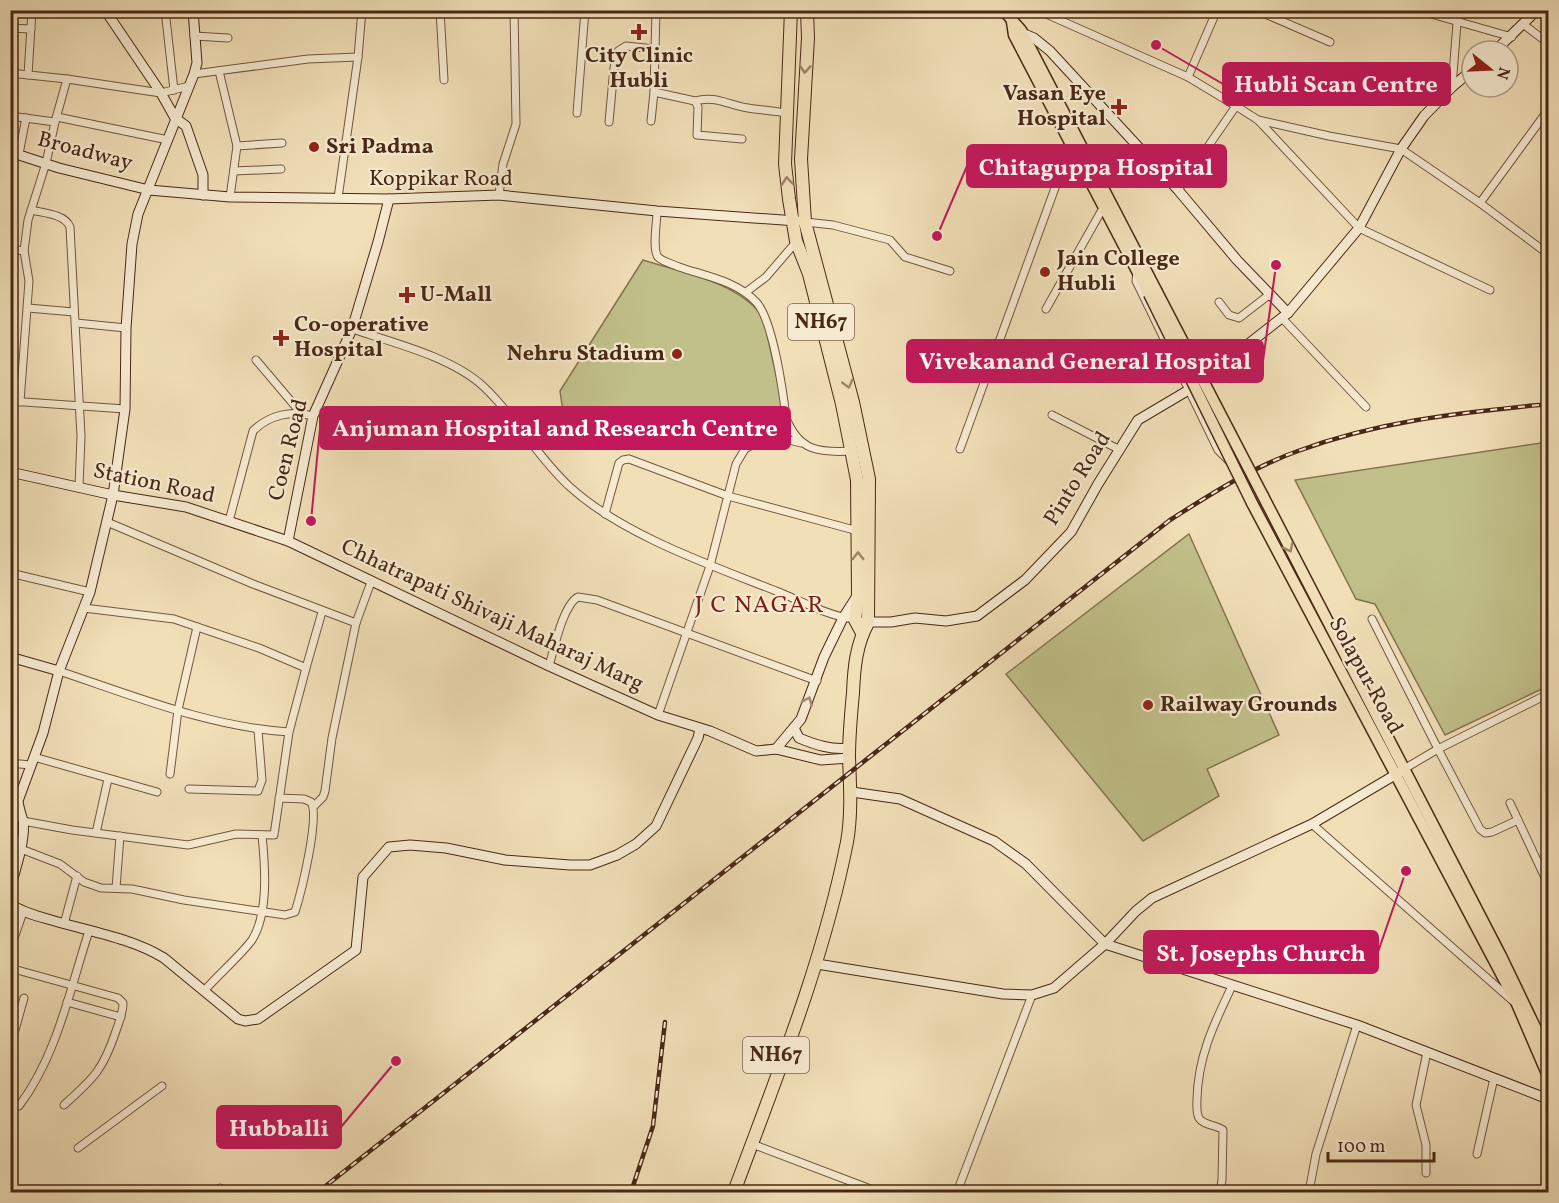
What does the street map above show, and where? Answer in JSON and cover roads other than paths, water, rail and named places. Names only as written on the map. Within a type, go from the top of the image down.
[{"type":"highway","name":"NH67","points":[[791,10],[785,164],[791,221],[809,274],[857,480],[858,595],[849,619]]},
{"type":"highway","name":"NH67","points":[[734,1192],[817,964],[829,918],[847,840],[852,792],[849,753],[854,663],[865,628],[869,479],[853,402],[806,226],[801,159],[808,38],[807,10]]},
{"type":"highway","points":[[849,619],[865,628]]},
{"type":"highway","name":"NH67","points":[[726,1192],[810,961],[829,918]]},
{"type":"main road","points":[[1004,10],[1022,33],[1152,292]]},
{"type":"main road","points":[[1012,22],[1014,35],[1102,208],[1141,272]]},
{"type":"main road","name":"Solapur Road","points":[[1152,292],[1263,496],[1517,1004],[1548,1076]]},
{"type":"main road","name":"Solapur Road","points":[[1152,292],[1252,503],[1502,956],[1544,1035],[1548,1054]]},
{"type":"street","points":[[28,75],[32,10]]},
{"type":"street","points":[[105,10],[176,118],[186,126],[203,175],[203,195]]},
{"type":"street","points":[[165,10],[174,90]]},
{"type":"street","points":[[10,889],[21,849],[23,821],[19,813],[18,801],[44,733],[59,671],[90,592],[114,495],[124,409],[126,328],[132,244],[138,213],[194,74],[196,63],[193,10]]},
{"type":"street","points":[[338,198],[358,57],[362,10]]},
{"type":"street","points":[[440,10],[444,80]]},
{"type":"street","points":[[499,195],[504,164],[516,124],[514,10]]},
{"type":"street","points":[[577,113],[585,10]]},
{"type":"street","points":[[651,121],[656,10]]},
{"type":"street","points":[[1037,10],[1188,77],[1236,106],[1258,120],[1359,228],[1490,290]]},
{"type":"street","points":[[1188,77],[1217,10]]},
{"type":"street","points":[[1256,10],[1330,42]]},
{"type":"street","points":[[1417,10],[1512,37]]},
{"type":"street","points":[[1452,87],[1458,10]]},
{"type":"street","points":[[1510,39],[1537,10]]},
{"type":"street","points":[[1523,24],[1548,43]]},
{"type":"street","points":[[10,28],[31,29]]},
{"type":"street","points":[[1022,33],[1034,38],[1050,51],[1179,190],[1366,407]]},
{"type":"street","points":[[194,36],[228,38]]},
{"type":"street","points":[[609,122],[614,68],[618,51],[621,47],[626,46],[655,49]]},
{"type":"street","points":[[194,74],[308,58],[358,57]]},
{"type":"street","points":[[219,72],[237,146],[230,197]]},
{"type":"street","points":[[10,73],[161,93],[189,86]]},
{"type":"street","points":[[20,402],[28,308],[29,275],[24,251],[28,220],[46,163],[67,79]]},
{"type":"street","name":"Pinto Road","points":[[865,628],[915,618],[946,621],[977,616],[1025,580],[1071,532],[1138,420],[1202,380],[1285,315],[1359,228],[1401,149],[1424,116],[1460,80]]},
{"type":"street","points":[[654,92],[695,101],[705,98],[718,99],[730,105],[787,113]]},
{"type":"street","points":[[695,101],[698,107],[697,135],[742,139]]},
{"type":"street","points":[[1179,190],[1236,106]]},
{"type":"street","points":[[1480,203],[1548,110]]},
{"type":"street","points":[[10,116],[56,119],[168,140]]},
{"type":"street","points":[[15,153],[26,118]]},
{"type":"street","points":[[1258,120],[1401,149],[1480,203],[1548,254]]},
{"type":"street","points":[[237,146],[282,143]]},
{"type":"street","points":[[960,449],[1071,144]]},
{"type":"street","name":"Broadway","points":[[15,153],[59,168],[149,190]]},
{"type":"street","points":[[234,171],[280,169]]},
{"type":"street","name":"Koppikar Road","points":[[149,190],[230,197],[389,199],[499,195],[657,211],[791,221],[806,226]]},
{"type":"street","name":"Coen Road","points":[[288,541],[313,416],[352,329],[389,199]]},
{"type":"street","points":[[1046,309],[1102,208]]},
{"type":"street","points":[[31,210],[63,219],[70,227],[81,436],[79,487]]},
{"type":"street","points":[[657,211],[655,246],[658,257],[669,263],[732,284],[746,292],[759,304],[765,318],[777,368],[786,418],[792,432],[801,443]]},
{"type":"street","points":[[746,292],[766,277],[806,226],[851,229],[890,240],[905,257],[950,271]]},
{"type":"street","points":[[10,249],[24,251]]},
{"type":"street","points":[[1233,464],[1218,450],[1136,281],[1141,272],[1152,273],[1156,280],[1202,380],[1244,450],[1245,461]]},
{"type":"street","points":[[1219,302],[1229,315],[1239,318],[1270,294]]},
{"type":"street","points":[[28,308],[74,312]]},
{"type":"street","points":[[76,323],[126,328]]},
{"type":"street","points":[[352,329],[436,359],[484,387],[570,487],[622,524],[710,566],[849,619],[824,657],[817,681],[801,718],[776,749]]},
{"type":"street","points":[[256,360],[301,413]]},
{"type":"street","points":[[10,401],[124,409]]},
{"type":"street","points":[[229,521],[253,431],[262,422],[274,417],[301,413],[313,416]]},
{"type":"street","points":[[1052,415],[1120,450]]},
{"type":"street","points":[[658,715],[710,566],[736,464],[745,449],[769,435],[786,418]]},
{"type":"street","points":[[769,435],[815,449],[852,451]]},
{"type":"street","points":[[605,514],[619,463],[629,459],[728,496],[858,531]]},
{"type":"street","name":"Station Road","points":[[10,472],[114,495],[186,507],[288,541]]},
{"type":"street","points":[[107,522],[322,612],[356,623]]},
{"type":"street","name":"Chhatrapati Shivaji Maharaj Marg","points":[[288,541],[549,666],[658,715],[700,729]]},
{"type":"street","points":[[10,573],[90,592]]},
{"type":"street","points":[[314,806],[323,797],[327,784],[332,738],[356,623],[371,582]]},
{"type":"street","points":[[549,666],[567,611],[573,600],[578,597],[597,600],[817,681]]},
{"type":"street","points":[[84,608],[174,619],[259,648],[306,668]]},
{"type":"street","points":[[23,821],[96,833],[188,844],[236,834],[274,835],[289,732],[322,612]]},
{"type":"street","points":[[1372,619],[1480,830],[1485,833],[1492,832],[1518,820]]},
{"type":"street","points":[[170,774],[178,710],[197,627]]},
{"type":"street","points":[[10,657],[178,710],[258,730],[289,732]]},
{"type":"street","points":[[817,964],[1003,994],[1032,995],[1054,988],[1105,944],[1136,911],[1152,898],[1312,824],[1438,749],[1548,694]]},
{"type":"street","points":[[794,728],[799,738],[815,745],[849,753]]},
{"type":"street","points":[[10,904],[23,912],[154,952],[238,1020],[258,1019],[356,950],[363,877],[389,847],[410,844],[446,848],[505,860],[570,866],[590,865],[617,855],[636,844],[656,826],[698,738],[700,729],[756,751],[776,749],[821,760],[849,753]]},
{"type":"street","points":[[189,789],[258,791],[262,780],[258,730]]},
{"type":"street","points":[[10,763],[32,761],[157,792]]},
{"type":"street","points":[[96,833],[108,779]]},
{"type":"street","points":[[852,792],[900,799],[994,841],[1026,864],[1105,944],[1357,1024],[1548,1099]]},
{"type":"street","points":[[21,849],[60,864],[84,882],[101,888],[132,889],[285,915],[295,912],[301,893],[315,815],[311,802],[304,799],[279,798]]},
{"type":"street","points":[[1510,803],[1548,884]]},
{"type":"street","points":[[1312,824],[1517,1004]]},
{"type":"street","points":[[204,991],[252,939],[262,910],[264,860],[262,835]]},
{"type":"street","points":[[116,888],[120,836]]},
{"type":"street","points":[[64,924],[77,876]]},
{"type":"street","points":[[10,950],[23,912]]},
{"type":"street","points":[[10,1107],[19,1106],[27,1096],[46,1058],[74,986],[77,966],[89,931]]},
{"type":"street","points":[[10,968],[121,1000],[123,1003],[121,1017],[104,1064],[91,1081],[64,1105]]},
{"type":"street","points":[[1220,1192],[1223,1130],[1199,1118],[1197,1111],[1198,1079],[1206,1042],[1232,986]]},
{"type":"street","points":[[957,1192],[1032,995]]},
{"type":"street","points":[[10,1035],[15,1030],[24,998]]},
{"type":"street","points":[[67,1002],[121,1017]]},
{"type":"street","points":[[1309,1192],[1316,1154],[1357,1024]]},
{"type":"street","points":[[1426,1173],[1426,1145],[1416,1105],[1427,1052]]},
{"type":"street","points":[[1477,1154],[1494,1078]]},
{"type":"street","points":[[78,1148],[162,1086]]},
{"type":"street","points":[[752,1144],[875,1192]]},
{"type":"street","points":[[212,1192],[220,1188]]},
{"type":"railway","points":[[318,1192],[1170,520],[1249,473],[1281,457],[1329,440],[1422,419],[1548,404]]},
{"type":"railway","points":[[631,1192],[653,1126],[665,1022]]},
{"type":"place","name":"City Clinic Hubli","points":[[639,32]]},
{"type":"place","name":"Hubli Scan Centre","points":[[1156,45]]},
{"type":"place","name":"Vasan Eye Hospital","points":[[1119,107]]},
{"type":"place","name":"Sri Padma","points":[[314,147]]},
{"type":"place","name":"Chitaguppa Hospital","points":[[937,236]]},
{"type":"place","name":"Vivekanand General Hospital","points":[[1276,265]]},
{"type":"place","name":"Jain College Hubli","points":[[1045,272]]},
{"type":"place","name":"U-Mall","points":[[407,295]]},
{"type":"place","name":"Co-operative Hospital","points":[[281,338]]},
{"type":"place","name":"Nehru Stadium","points":[[677,354]]},
{"type":"place","name":"Anjuman Hospital and Research Centre","points":[[311,521]]},
{"type":"place","name":"Railway Grounds","points":[[1148,705]]},
{"type":"place","name":"St. Josephs Church","points":[[1406,871]]},
{"type":"place","name":"Hubballi","points":[[396,1061]]},
{"type":"district","name":"J C NAGAR","points":[[760,606]]}]
